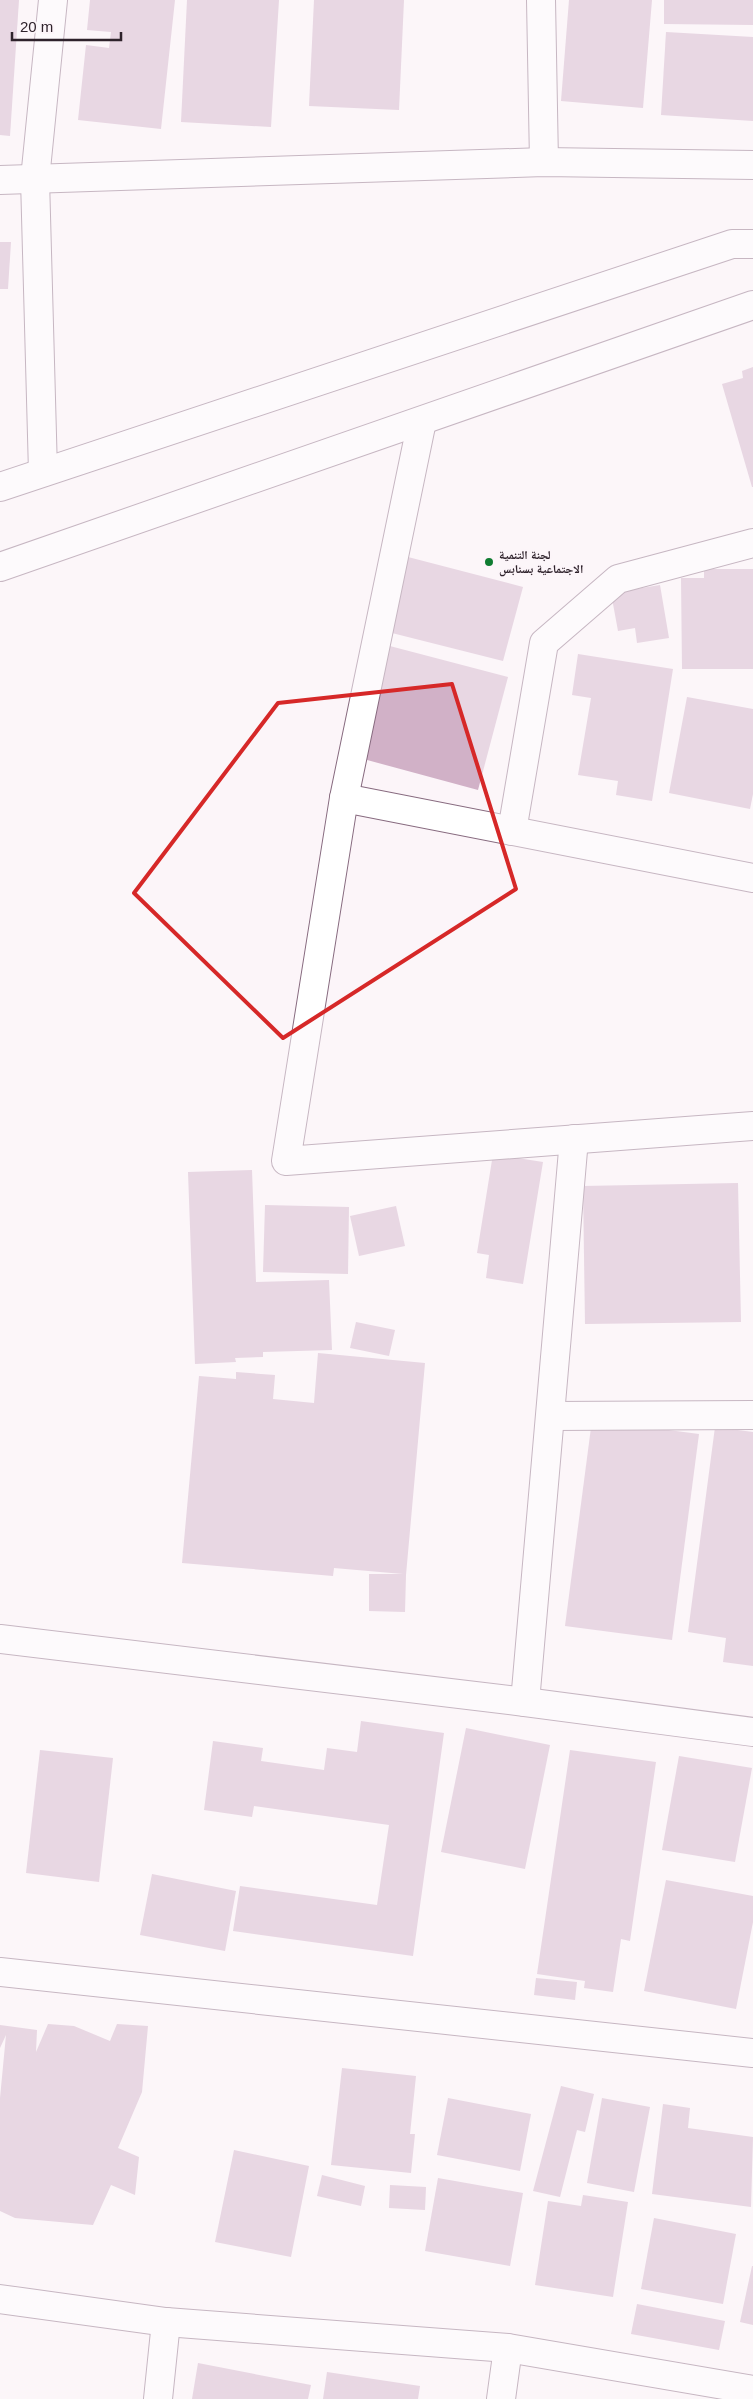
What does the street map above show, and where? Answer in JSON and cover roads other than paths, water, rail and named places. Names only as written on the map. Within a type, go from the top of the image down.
[{"type":"street","points":[[43,472],[35,179],[53,0]]},
{"type":"street","points":[[541,0],[544,162]]},
{"type":"street","points":[[0,180],[544,162],[753,165]]},
{"type":"street","points":[[0,487],[732,244],[753,244]]},
{"type":"street","points":[[0,567],[753,305]]},
{"type":"street","points":[[422,421],[344,798],[286,1161],[753,1126]]},
{"type":"street","points":[[512,831],[544,643],[618,579],[753,543]]},
{"type":"street","points":[[344,798],[753,878]]},
{"type":"street","points":[[525,1702],[574,1139]]},
{"type":"street","points":[[551,1416],[753,1415]]},
{"type":"street","points":[[0,1639],[525,1702],[753,1732]]},
{"type":"street","points":[[0,1972],[753,2052]]},
{"type":"street","points":[[0,2299],[166,2322],[508,2348],[740,2392]]},
{"type":"street","points":[[158,2399],[166,2322]]},
{"type":"street","points":[[501,2399],[508,2348]]},
{"type":"place","name":"لجنة التنمية الاجتماعية بسنابس","points":[[489,562]]}]
